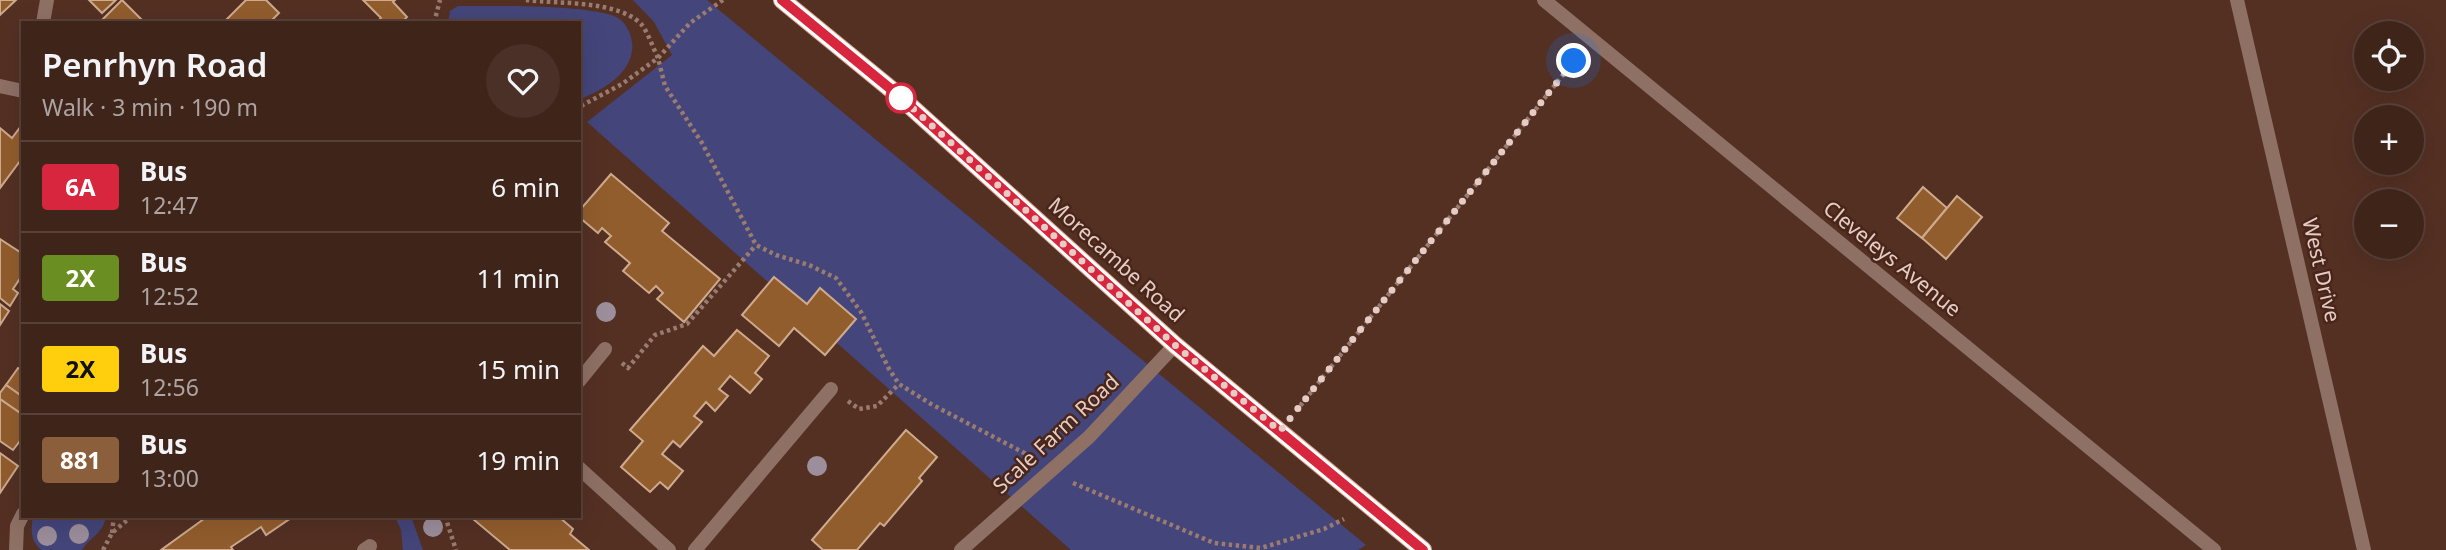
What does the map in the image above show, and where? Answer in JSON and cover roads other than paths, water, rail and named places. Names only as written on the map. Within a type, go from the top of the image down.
[{"type":"main road","name":"Morecambe Road","points":[[782,0],[898,95],[1175,345],[1423,550]]},
{"type":"street","points":[[43,21],[47,0]]},
{"type":"street","name":"Cleveleys Avenue","points":[[1544,0],[2214,550]]},
{"type":"street","name":"West Drive","points":[[2237,0],[2364,550]]},
{"type":"street","points":[[0,86],[21,91]]},
{"type":"street","name":"Scale Farm Road","points":[[961,550],[1089,437],[1175,345]]},
{"type":"street","points":[[581,379],[606,349]]},
{"type":"street","points":[[695,550],[831,389]]},
{"type":"street","points":[[581,470],[669,550]]},
{"type":"street","points":[[16,550],[17,526],[21,518]]}]
